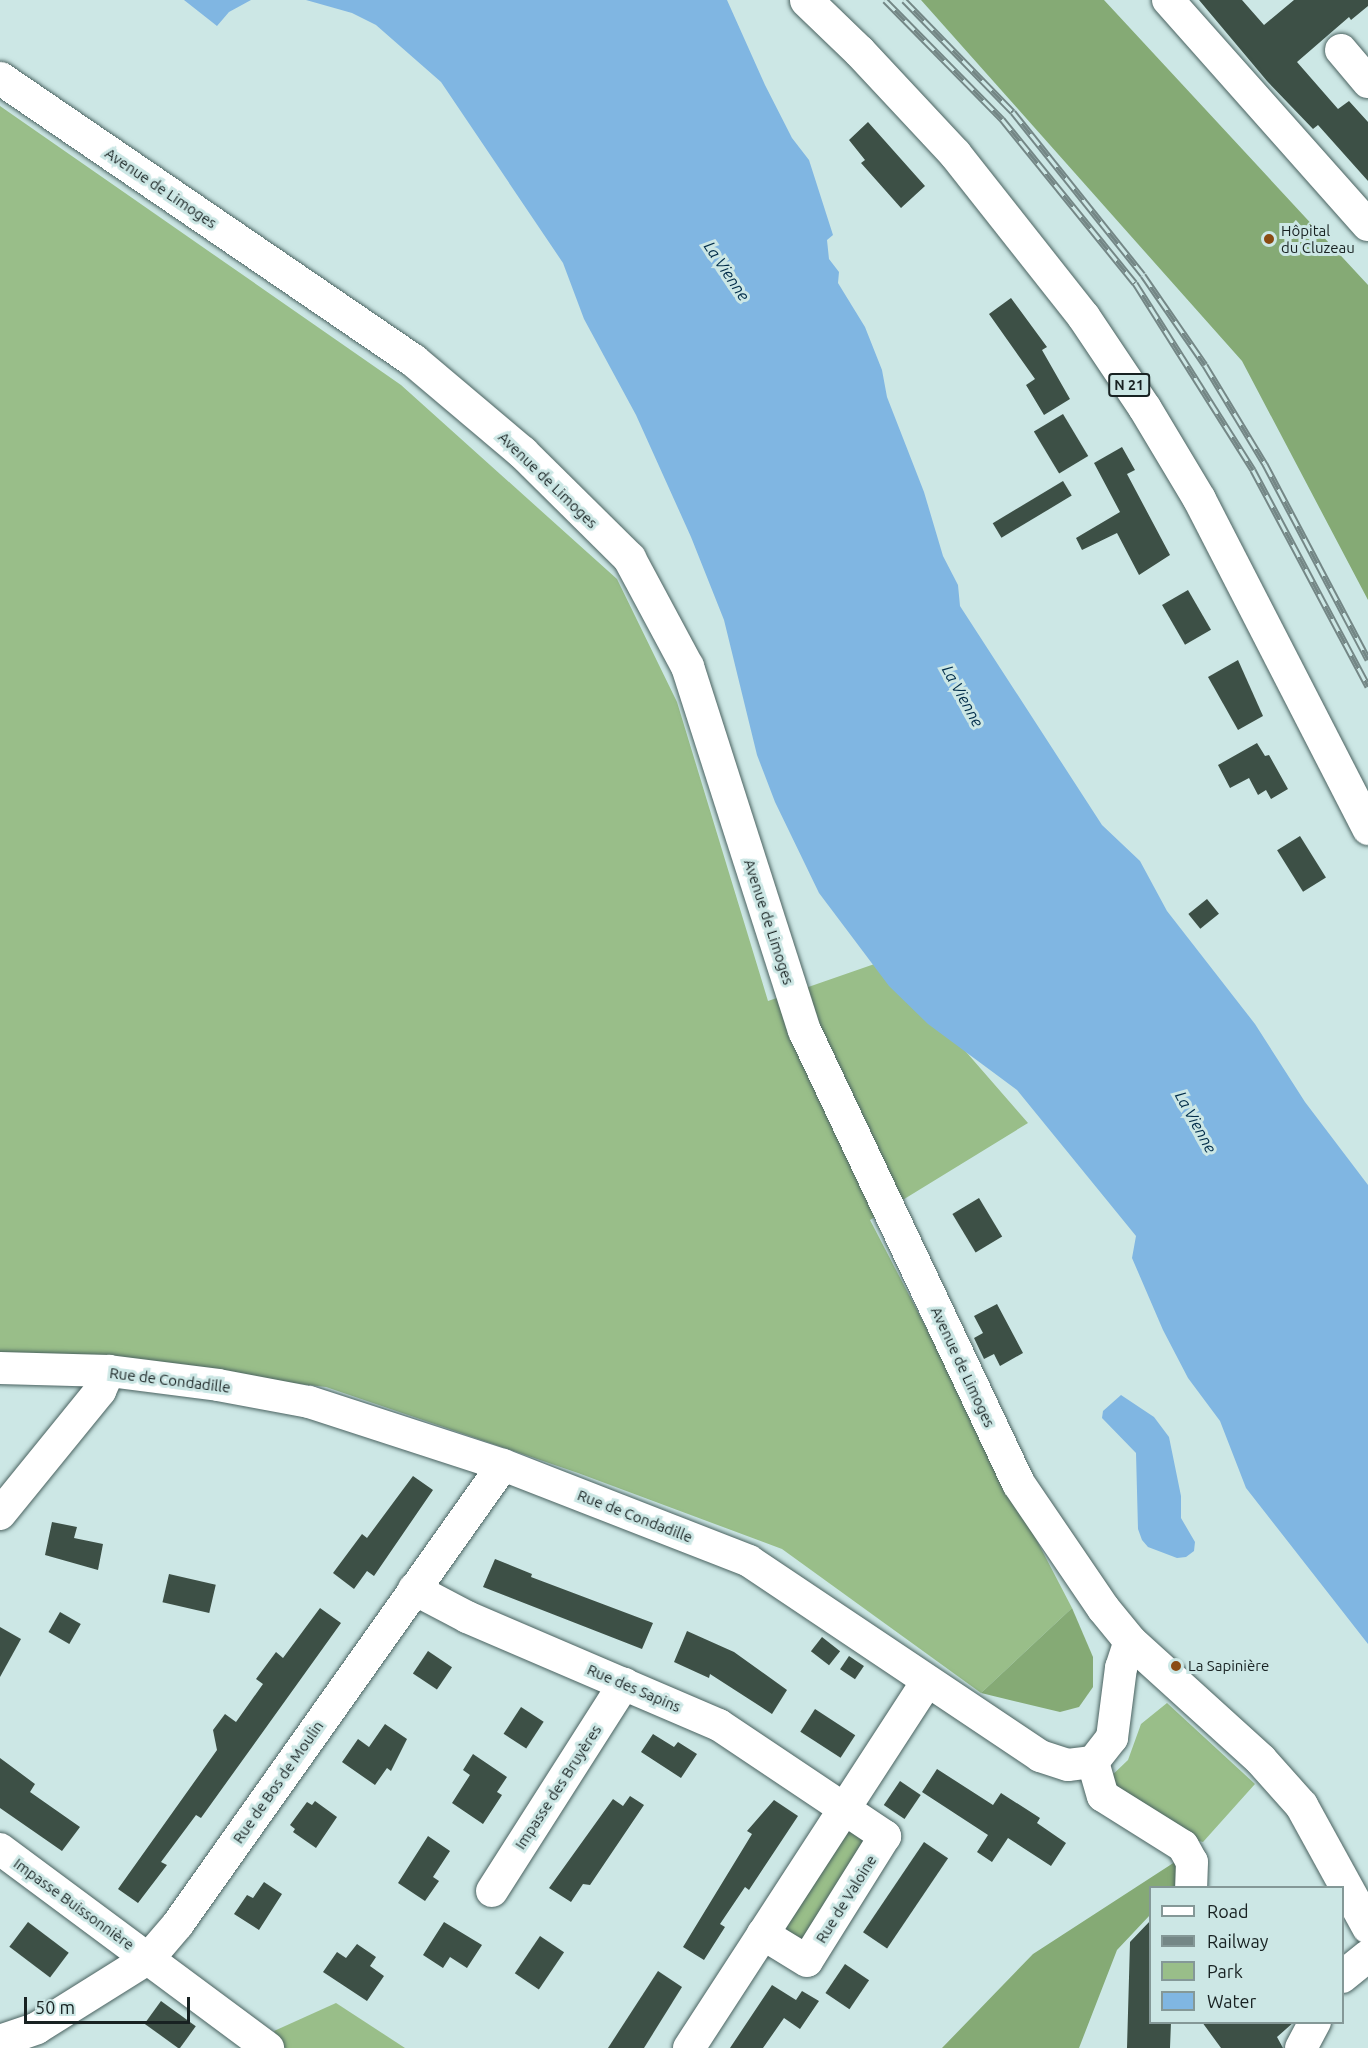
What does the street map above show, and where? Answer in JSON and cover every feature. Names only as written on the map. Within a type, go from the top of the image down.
[{"type":"main road","name":"N 21","points":[[806,0],[859,51],[955,154],[1083,316],[1199,499],[1368,828]]},
{"type":"main road","name":"Avenue de Limoges","points":[[0,78],[413,360],[522,452],[629,558],[687,666],[804,1030],[1018,1483],[1103,1608],[1130,1641],[1260,1759],[1301,1805],[1368,1927]]},
{"type":"street","points":[[1168,0],[1368,225]]},
{"type":"street","points":[[1341,50],[1368,82]]},
{"type":"street","name":"Rue de Condadille","points":[[0,1368],[109,1371],[218,1385],[309,1402],[503,1465],[749,1561],[1041,1756],[1068,1765],[1093,1762]]},
{"type":"street","points":[[0,1514],[100,1391],[109,1371]]},
{"type":"street","name":"Rue de Bos de Moulin","points":[[0,2041],[37,2028],[149,1958],[178,1924],[503,1465]]},
{"type":"street","name":"Rue des Sapins","points":[[414,1589],[466,1617],[719,1725],[843,1805]]},
{"type":"street","points":[[1130,1641],[1120,1668],[1112,1738],[1093,1762],[1103,1796],[1183,1846],[1192,1862],[1191,1886]]},
{"type":"street","points":[[689,2048],[843,1805],[927,1681]]},
{"type":"street","name":"Impasse des Bruyères","points":[[492,1891],[624,1684]]},
{"type":"street","name":"Rue de Valoine","points":[[763,1934],[807,1961],[885,1836],[843,1805]]},
{"type":"street","name":"Impasse Buissonnière","points":[[0,1849],[268,2048]]},
{"type":"street","points":[[1344,1975],[1368,1956]]},
{"type":"street","points":[[1301,2048],[1314,2024]]},
{"type":"green space","name":"Hôpital du Cluzeau","points":[[921,0],[1104,0],[1368,285],[1368,600],[1242,361]]},
{"type":"green space","points":[[0,106],[401,385],[617,579],[677,702],[768,1001],[886,960],[1028,1123],[870,1220],[1072,1608],[981,1693],[782,1549],[578,1473],[326,1387],[99,1360],[0,1360]]},
{"type":"green space","points":[[1072,1608],[1093,1657],[1093,1687],[1079,1707],[1060,1712],[981,1693]]},
{"type":"green space","points":[[1167,1703],[1255,1784],[1203,1842],[1188,1838],[1105,1782],[1128,1760],[1141,1724]]},
{"type":"green space","points":[[848,1830],[869,1844],[801,1944],[780,1930]]},
{"type":"green space","points":[[1181,1858],[1178,1886],[1149,1886],[1149,1916],[1117,1950],[1079,2048],[942,2048],[1033,1954]]},
{"type":"green space","points":[[336,2003],[405,2048],[285,2048],[274,2031]]},
{"type":"water","points":[[184,0],[251,0],[229,12],[217,26]]},
{"type":"water","name":"La Vienne","points":[[306,0],[727,0],[765,85],[792,138],[809,160],[833,235],[827,240],[829,259],[839,272],[838,283],[865,327],[882,370],[887,397],[924,492],[943,556],[958,585],[960,606],[1102,825],[1140,861],[1167,911],[1255,1024],[1305,1102],[1368,1185],[1368,1644],[1246,1488],[1220,1421],[1188,1378],[1163,1330],[1132,1258],[1136,1236],[1017,1090],[928,1024],[889,986],[819,893],[775,802],[757,755],[724,620],[691,537],[636,415],[584,319],[563,263],[441,82],[376,25],[352,13]]},
{"type":"water","points":[[1121,1395],[1154,1417],[1169,1437],[1181,1496],[1181,1518],[1195,1542],[1194,1551],[1186,1557],[1177,1558],[1148,1547],[1142,1540],[1138,1529],[1136,1453],[1102,1418],[1103,1411]]},
{"type":"building","points":[[1199,0],[1242,0],[1264,25],[1294,0],[1368,0],[1368,6],[1351,20],[1349,17],[1297,62],[1338,109],[1349,101],[1368,122],[1368,181],[1318,125],[1313,129],[1267,81]]},
{"type":"building","points":[[868,122],[925,186],[901,208],[861,163],[865,160],[849,140]]},
{"type":"building","points":[[1011,298],[1047,347],[1042,350],[1070,399],[1044,415],[1026,385],[1035,379],[989,314]]},
{"type":"building","points":[[1063,414],[1088,456],[1059,474],[1034,432]]},
{"type":"building","points":[[1122,447],[1135,470],[1127,474],[1170,555],[1139,575],[1117,533],[1082,550],[1076,538],[1120,512],[1094,463]]},
{"type":"building","points":[[1063,481],[1072,496],[1001,538],[993,523]]},
{"type":"building","points":[[1188,590],[1211,630],[1185,645],[1162,605]]},
{"type":"building","points":[[1238,660],[1263,716],[1238,730],[1208,677]]},
{"type":"building","points":[[1257,743],[1265,756],[1269,755],[1288,789],[1271,799],[1266,790],[1258,795],[1249,778],[1230,788],[1218,765]]},
{"type":"building","points":[[1300,836],[1326,878],[1303,892],[1277,850]]},
{"type":"building","points":[[1207,899],[1219,914],[1200,929],[1188,914]]},
{"type":"building","points":[[979,1198],[1002,1237],[976,1253],[952,1214]]},
{"type":"building","points":[[997,1304],[1023,1353],[1000,1366],[994,1354],[984,1359],[974,1338],[983,1333],[974,1316]]},
{"type":"building","points":[[413,1476],[433,1490],[374,1576],[367,1571],[354,1589],[333,1573],[362,1534],[367,1538]]},
{"type":"building","points":[[52,1522],[77,1527],[74,1538],[103,1544],[98,1570],[45,1555]]},
{"type":"building","points":[[495,1559],[532,1574],[531,1577],[653,1623],[642,1649],[483,1587]]},
{"type":"building","points":[[169,1574],[216,1585],[209,1613],[162,1602]]},
{"type":"building","points":[[320,1608],[341,1623],[201,1818],[196,1815],[161,1862],[167,1865],[138,1903],[118,1889],[217,1750],[213,1730],[225,1714],[236,1722],[263,1684],[256,1679],[276,1652],[283,1658]]},
{"type":"building","points":[[60,1612],[81,1624],[69,1644],[48,1632]]},
{"type":"building","points":[[0,1627],[21,1639],[0,1677]]},
{"type":"building","points":[[687,1631],[734,1652],[787,1690],[772,1714],[710,1674],[709,1678],[674,1662]]},
{"type":"building","points":[[822,1637],[840,1651],[829,1665],[811,1651]]},
{"type":"building","points":[[428,1651],[452,1667],[437,1690],[413,1673]]},
{"type":"building","points":[[849,1656],[864,1666],[855,1679],[840,1669]]},
{"type":"building","points":[[521,1707],[544,1722],[526,1749],[504,1734]]},
{"type":"building","points":[[815,1709],[855,1735],[841,1758],[800,1732]]},
{"type":"building","points":[[385,1724],[407,1739],[391,1771],[387,1768],[375,1785],[342,1762],[358,1739],[369,1747]]},
{"type":"building","points":[[653,1734],[674,1747],[678,1742],[697,1754],[681,1778],[641,1752]]},
{"type":"building","points":[[473,1754],[507,1777],[497,1792],[502,1795],[483,1824],[452,1803],[470,1775],[463,1770]]},
{"type":"building","points":[[0,1758],[35,1784],[30,1792],[80,1827],[62,1851],[0,1808]]},
{"type":"building","points":[[937,1769],[993,1805],[1001,1793],[1040,1818],[1037,1823],[1066,1843],[1051,1866],[1008,1838],[992,1862],[977,1852],[988,1835],[922,1792]]},
{"type":"building","points":[[900,1781],[921,1795],[905,1819],[884,1805]]},
{"type":"building","points":[[630,1796],[644,1805],[590,1885],[583,1884],[571,1902],[549,1888],[613,1799],[623,1806]]},
{"type":"building","points":[[774,1800],[798,1816],[749,1890],[745,1887],[720,1924],[725,1927],[704,1960],[683,1947],[752,1834],[747,1831]]},
{"type":"building","points":[[315,1801],[337,1817],[316,1848],[293,1832],[295,1829],[290,1825],[307,1802],[312,1805]]},
{"type":"building","points":[[428,1836],[450,1851],[433,1877],[439,1881],[425,1901],[398,1883]]},
{"type":"building","points":[[924,1842],[948,1858],[887,1949],[863,1932]]},
{"type":"building","points":[[264,1882],[282,1894],[259,1930],[234,1914],[247,1895],[253,1898]]},
{"type":"building","points":[[28,1922],[69,1953],[50,1977],[9,1947]]},
{"type":"building","points":[[444,1922],[482,1945],[467,1968],[450,1957],[443,1968],[423,1955]]},
{"type":"building","points":[[1149,1922],[1149,2024],[1171,2024],[1170,2048],[1127,2048],[1130,1942]]},
{"type":"building","points":[[540,1936],[564,1952],[539,1990],[515,1973]]},
{"type":"building","points":[[357,1944],[376,1957],[370,1966],[384,1976],[367,2001],[323,1972],[337,1952],[346,1958]]},
{"type":"building","points":[[845,1964],[869,1980],[849,2009],[825,1993]]},
{"type":"building","points":[[658,1971],[682,1987],[644,2048],[608,2048]]},
{"type":"building","points":[[772,1985],[796,2000],[802,1991],[819,2001],[800,2029],[784,2018],[763,2048],[730,2048]]},
{"type":"building","points":[[161,2001],[196,2026],[178,2048],[145,2024]]},
{"type":"building","points":[[1203,2024],[1292,2024],[1277,2037],[1283,2048],[1221,2048]]},
{"type":"railway","points":[[885,0],[1002,119],[1135,283],[1253,470],[1368,686]]},
{"type":"railway","points":[[904,0],[1013,112],[1143,275],[1205,365],[1265,464],[1368,659]]},
{"type":"place","name":"Hôpital du Cluzeau","points":[[1269,239]]},
{"type":"place","name":"La Sapinière","points":[[1176,1666]]}]
